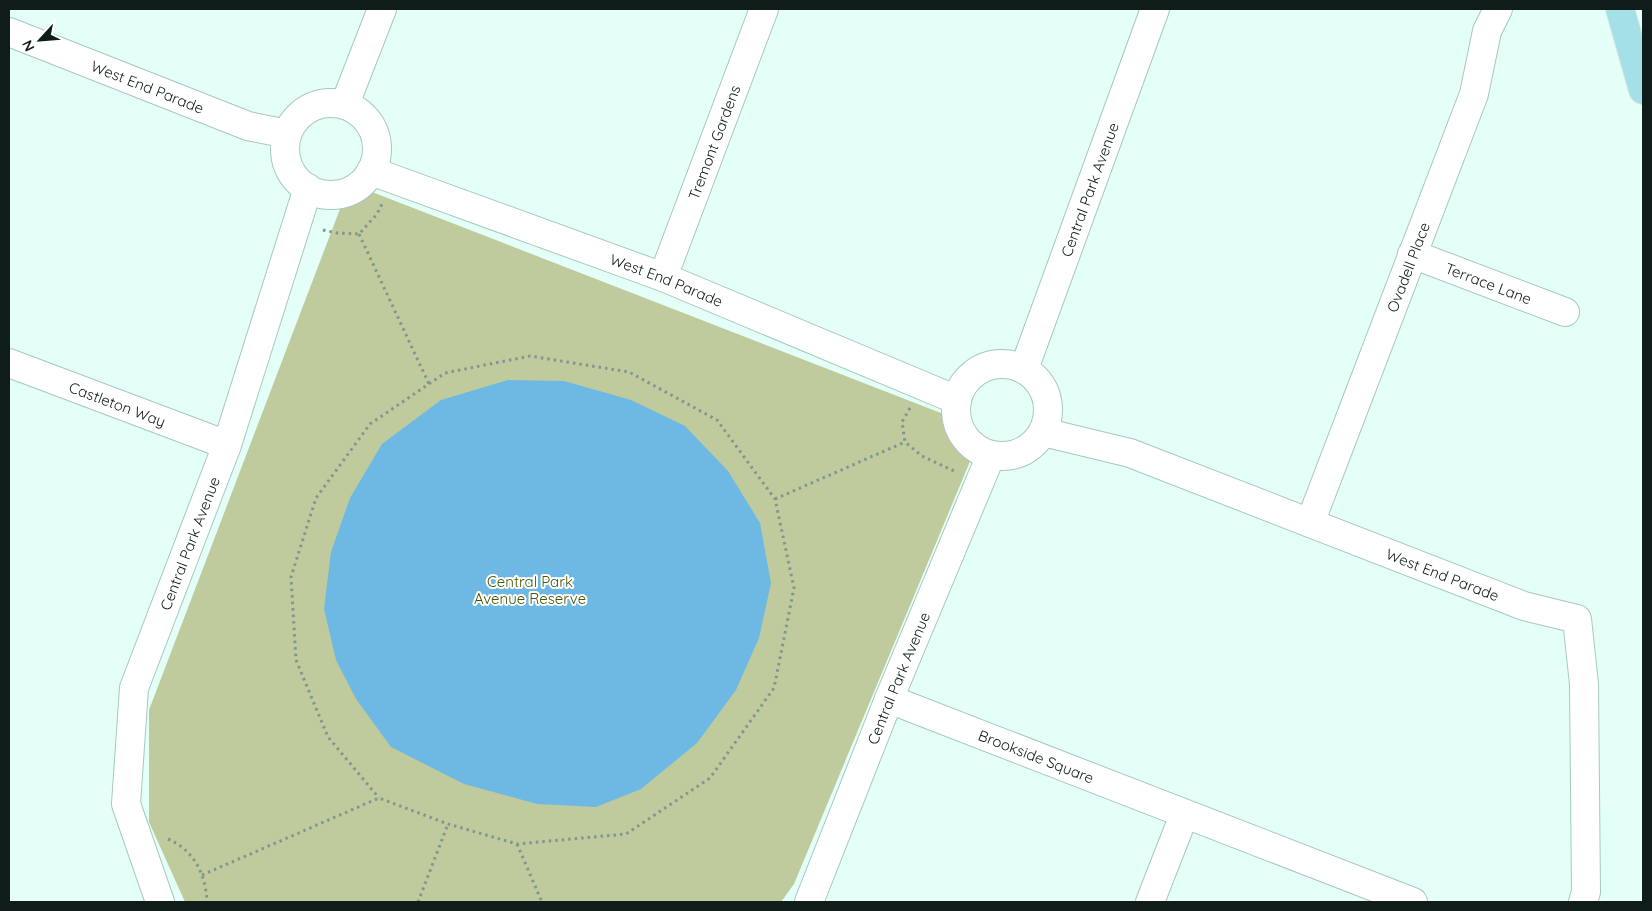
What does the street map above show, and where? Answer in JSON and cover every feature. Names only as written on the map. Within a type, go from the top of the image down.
[{"type":"main road","points":[[1620,9],[1643,90]]},
{"type":"street","points":[[345,104],[382,9]]},
{"type":"street","name":"Tremont Gardens","points":[[662,277],[764,9]]},
{"type":"street","name":"Central Park Avenue","points":[[1024,369],[1155,9]]},
{"type":"street","name":"Ovadell Place","points":[[1310,523],[1474,94],[1486,31],[1498,9]]},
{"type":"street","name":"West End Parade","points":[[9,32],[248,126],[287,134]]},
{"type":"street","points":[[334,102],[345,104],[359,112],[370,124],[376,139],[375,161],[382,175],[342,194],[326,195],[314,192],[300,184],[290,171],[285,156],[287,134],[292,123],[317,104],[334,102]]},
{"type":"street","name":"West End Parade","points":[[382,175],[662,277],[957,400]]},
{"type":"street","name":"Central Park Avenue","points":[[160,902],[126,804],[134,688],[227,445],[308,188]]},
{"type":"street","name":"Terrace Lane","points":[[1412,254],[1565,312]]},
{"type":"street","name":"Castleton Way","points":[[9,363],[227,445]]},
{"type":"street","points":[[998,363],[1014,364],[1028,371],[1044,388],[1049,404],[1048,420],[1043,432],[1030,447],[1016,454],[1002,457],[991,455],[972,445],[962,433],[956,417],[957,400],[960,389],[970,376],[983,366],[998,363]]},
{"type":"street","name":"West End Parade","points":[[1043,432],[1130,453],[1524,606],[1577,619],[1584,684],[1586,892],[1583,902]]},
{"type":"street","name":"Central Park Avenue","points":[[809,902],[889,698],[991,455]]},
{"type":"street","name":"Brookside Square","points":[[889,698],[1184,815],[1413,902]]},
{"type":"street","points":[[1150,902],[1184,815]]},
{"type":"path","points":[[296,223],[337,233],[358,234],[377,214],[382,175]]},
{"type":"path","points":[[358,234],[429,384]]},
{"type":"path","points":[[530,356],[629,372],[717,420],[775,499],[794,588],[774,688],[710,778],[626,834],[517,844],[448,824],[379,798],[328,737],[296,660],[291,577],[316,498],[370,424],[445,373],[530,356]]},
{"type":"path","points":[[922,385],[902,422],[905,442],[922,456],[980,483]]},
{"type":"path","points":[[775,499],[905,442]]},
{"type":"path","points":[[202,875],[379,798]]},
{"type":"path","points":[[418,902],[448,824]]},
{"type":"path","points":[[134,828],[171,840],[192,855],[202,875],[207,902]]},
{"type":"path","points":[[517,844],[542,902]]},
{"type":"green space","name":"Central Park Avenue Reserve","points":[[372,192],[946,415],[971,459],[794,884],[781,902],[185,902],[149,822],[149,710],[340,209]]},
{"type":"water","points":[[508,380],[564,381],[631,400],[685,426],[728,471],[760,523],[771,583],[759,638],[736,690],[697,743],[641,789],[596,807],[537,804],[464,784],[391,747],[356,699],[336,660],[324,609],[331,552],[350,498],[382,444],[441,400]]}]
